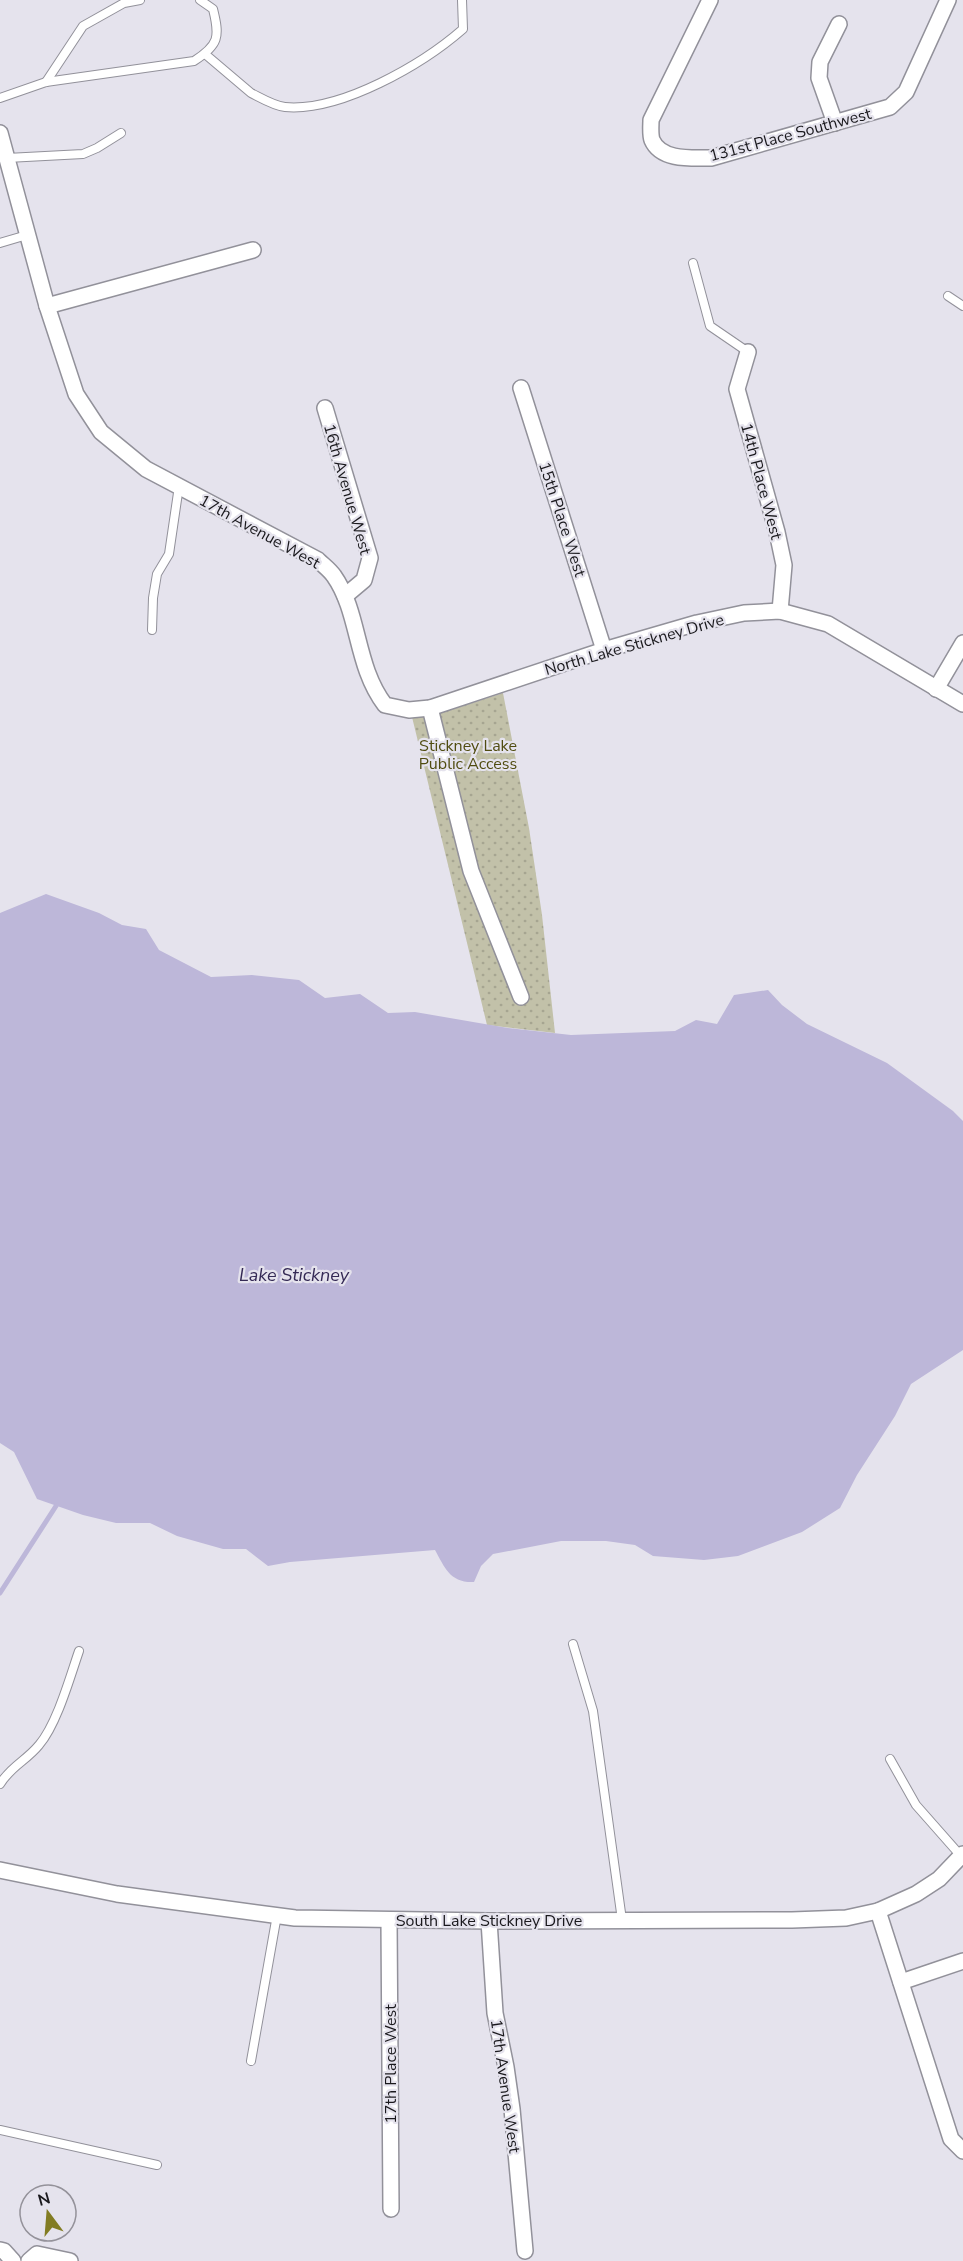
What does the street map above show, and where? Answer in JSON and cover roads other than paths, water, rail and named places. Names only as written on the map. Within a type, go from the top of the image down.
[{"type":"street","name":"131st Place Southwest","points":[[710,0],[651,120],[651,138],[657,148],[668,154],[688,158],[711,158],[890,107],[906,92],[948,0]]},
{"type":"street","points":[[835,123],[819,78],[820,62],[839,24]]},
{"type":"street","name":"17th Avenue West","points":[[0,133],[47,306],[76,394],[101,432],[146,469],[318,560],[334,575],[345,596],[364,666],[375,692],[385,705],[397,709],[430,708]]},
{"type":"street","points":[[47,306],[253,250]]},
{"type":"street","name":"14th Place West","points":[[748,352],[737,389],[777,532],[783,565],[780,611]]},
{"type":"street","name":"15th Place West","points":[[521,388],[604,650]]},
{"type":"street","name":"16th Avenue West","points":[[325,408],[370,558],[364,580],[345,596]]},
{"type":"street","name":"North Lake Stickney Drive","points":[[430,708],[604,650],[697,623],[744,614],[780,611],[828,624],[963,704]]},
{"type":"street","points":[[936,689],[963,643]]},
{"type":"street","points":[[430,708],[471,871],[521,997]]},
{"type":"street","name":"South Lake Stickney Drive","points":[[1,1874],[117,1894],[295,1918],[489,1921],[792,1920],[846,1918],[878,1911],[916,1894],[939,1879],[962,1855]]},
{"type":"street","points":[[878,1911],[951,2139],[963,2151]]},
{"type":"street","name":"17th Place West","points":[[389,1920],[391,2209]]},
{"type":"street","name":"17th Avenue West","points":[[489,1921],[495,2013],[512,2109],[525,2251]]},
{"type":"street","points":[[901,1982],[963,1961]]},
{"type":"street","points":[[0,2250],[4,2251],[13,2261]]},
{"type":"street","points":[[29,2261],[37,2254],[70,2261]]},
{"type":"lane","points":[[46,82],[83,26],[124,3],[140,0]]},
{"type":"lane","points":[[0,98],[46,82],[194,61],[211,50],[218,30],[213,9],[200,0]]},
{"type":"lane","points":[[205,54],[251,93],[284,107],[324,105],[371,87],[442,47],[463,28],[462,0]]},
{"type":"lane","points":[[7,158],[83,154],[122,133]]},
{"type":"lane","points":[[0,243],[27,235]]},
{"type":"lane","points":[[693,263],[710,326],[748,352]]},
{"type":"lane","points":[[948,297],[963,306]]},
{"type":"lane","points":[[152,630],[157,574],[169,554],[179,486]]},
{"type":"lane","points":[[573,1644],[593,1711],[622,1920]]},
{"type":"lane","points":[[0,1784],[8,1772],[40,1744],[59,1707],[79,1651]]},
{"type":"lane","points":[[890,1758],[916,1805],[962,1855]]},
{"type":"lane","points":[[251,2061],[277,1916]]},
{"type":"lane","points":[[0,2130],[157,2165]]},
{"type":"water","name":"Lake Stickney","points":[[46,894],[99,913],[122,925],[146,929],[159,950],[211,977],[252,975],[299,980],[325,998],[360,994],[388,1013],[415,1012],[508,1028],[571,1035],[675,1031],[696,1020],[717,1024],[734,995],[768,990],[782,1005],[807,1024],[887,1063],[953,1111],[963,1121],[963,1350],[911,1384],[895,1416],[857,1475],[840,1508],[802,1532],[738,1556],[704,1560],[653,1556],[635,1545],[606,1541],[561,1541],[493,1554],[481,1566],[474,1582],[459,1580],[449,1573],[435,1550],[290,1562],[268,1566],[246,1549],[223,1549],[177,1536],[150,1523],[116,1523],[83,1515],[37,1499],[14,1452],[0,1443],[0,913]]},
{"type":"waterway","points":[[0,1593],[56,1506]]},
{"type":"park label","name":"Stickney Lake Public Access","points":[[468,754]]}]
